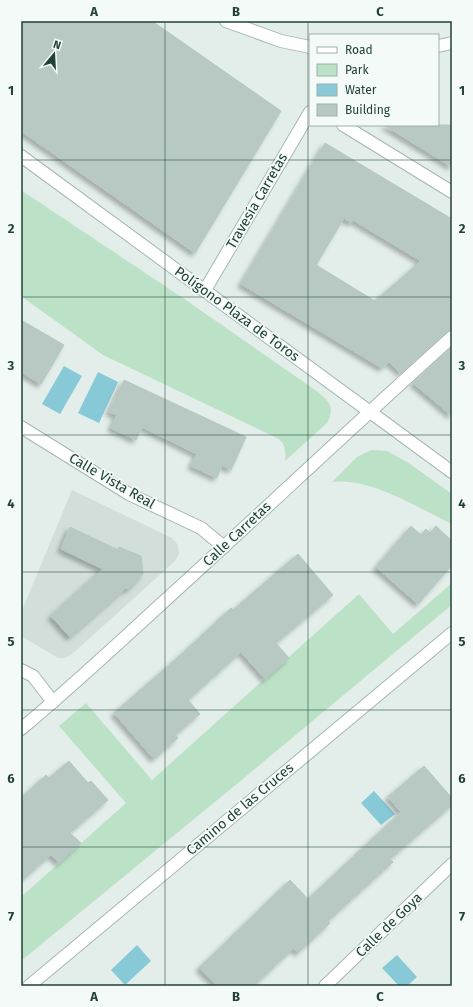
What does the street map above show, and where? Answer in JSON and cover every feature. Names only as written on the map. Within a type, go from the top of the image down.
[{"type":"street","points":[[226,21],[282,41],[309,47]]},
{"type":"street","points":[[439,46],[452,43]]},
{"type":"street","name":"Travesía Carretas","points":[[205,290],[309,114]]},
{"type":"street","points":[[345,126],[452,192]]},
{"type":"street","name":"Polígono Plaza de Toros","points":[[21,156],[452,472]]},
{"type":"street","name":"Calle Carretas","points":[[21,729],[53,702],[224,547],[452,337]]},
{"type":"street","name":"Calle Vista Real","points":[[21,427],[129,494],[201,528],[224,547]]},
{"type":"street","name":"Camino de las Cruces","points":[[29,986],[452,633]]},
{"type":"street","points":[[21,670],[32,676],[53,702]]},
{"type":"street","name":"Calle de Goya","points":[[325,986],[452,864]]},
{"type":"shaded area","points":[[72,490],[172,538],[178,545],[179,554],[175,561],[71,655],[64,658],[58,658],[21,636],[21,613]]},
{"type":"green space","points":[[21,190],[183,298],[318,392],[326,399],[331,409],[327,423],[285,461],[285,449],[279,439],[103,355],[21,296]]},
{"type":"green space","points":[[371,450],[387,451],[407,462],[452,494],[452,524],[409,502],[378,489],[362,484],[332,482],[357,457]]},
{"type":"green space","points":[[452,583],[452,604],[447,609],[21,961],[21,897],[126,803],[59,726],[86,703],[152,780],[359,594],[393,634]]},
{"type":"water","points":[[64,366],[82,376],[60,414],[42,404]]},
{"type":"water","points":[[98,372],[118,382],[99,423],[78,413]]},
{"type":"water","points":[[374,791],[395,814],[381,825],[361,803]]},
{"type":"water","points":[[137,945],[151,961],[125,985],[111,970]]},
{"type":"water","points":[[397,955],[417,977],[407,986],[399,986],[382,968]]},
{"type":"building","points":[[21,21],[152,21],[281,111],[195,253],[21,131]]},
{"type":"building","points":[[452,125],[452,167],[386,126]]},
{"type":"building","points":[[325,143],[452,219],[452,330],[447,331],[401,373],[389,362],[382,368],[241,284]],"holes":[[[344,218],[351,223],[353,220],[421,261],[375,301],[316,265]]]},
{"type":"building","points":[[21,320],[64,345],[41,384],[21,372]]},
{"type":"building","points":[[452,347],[452,416],[413,383]]},
{"type":"building","points":[[124,380],[246,437],[231,470],[222,465],[217,478],[191,466],[197,454],[142,427],[136,440],[111,428],[117,415],[109,412]]},
{"type":"building","points":[[411,526],[421,535],[426,529],[430,533],[436,526],[452,541],[452,565],[418,604],[376,567]]},
{"type":"building","points":[[70,527],[118,550],[119,547],[141,556],[143,574],[128,590],[126,588],[70,637],[51,616],[103,569],[61,549]]},
{"type":"building","points":[[298,554],[333,595],[276,643],[289,658],[265,679],[241,652],[188,700],[200,714],[175,735],[178,738],[154,759],[114,713],[185,651],[231,608],[233,610]]},
{"type":"building","points":[[69,761],[88,783],[91,781],[108,800],[70,833],[81,843],[59,863],[51,855],[21,881],[21,798],[46,775],[49,778]]},
{"type":"building","points":[[424,766],[452,798],[452,805],[390,859],[393,862],[328,921],[330,923],[298,953],[294,948],[254,986],[217,986],[199,968],[290,880],[308,899],[401,812],[388,797]]}]
